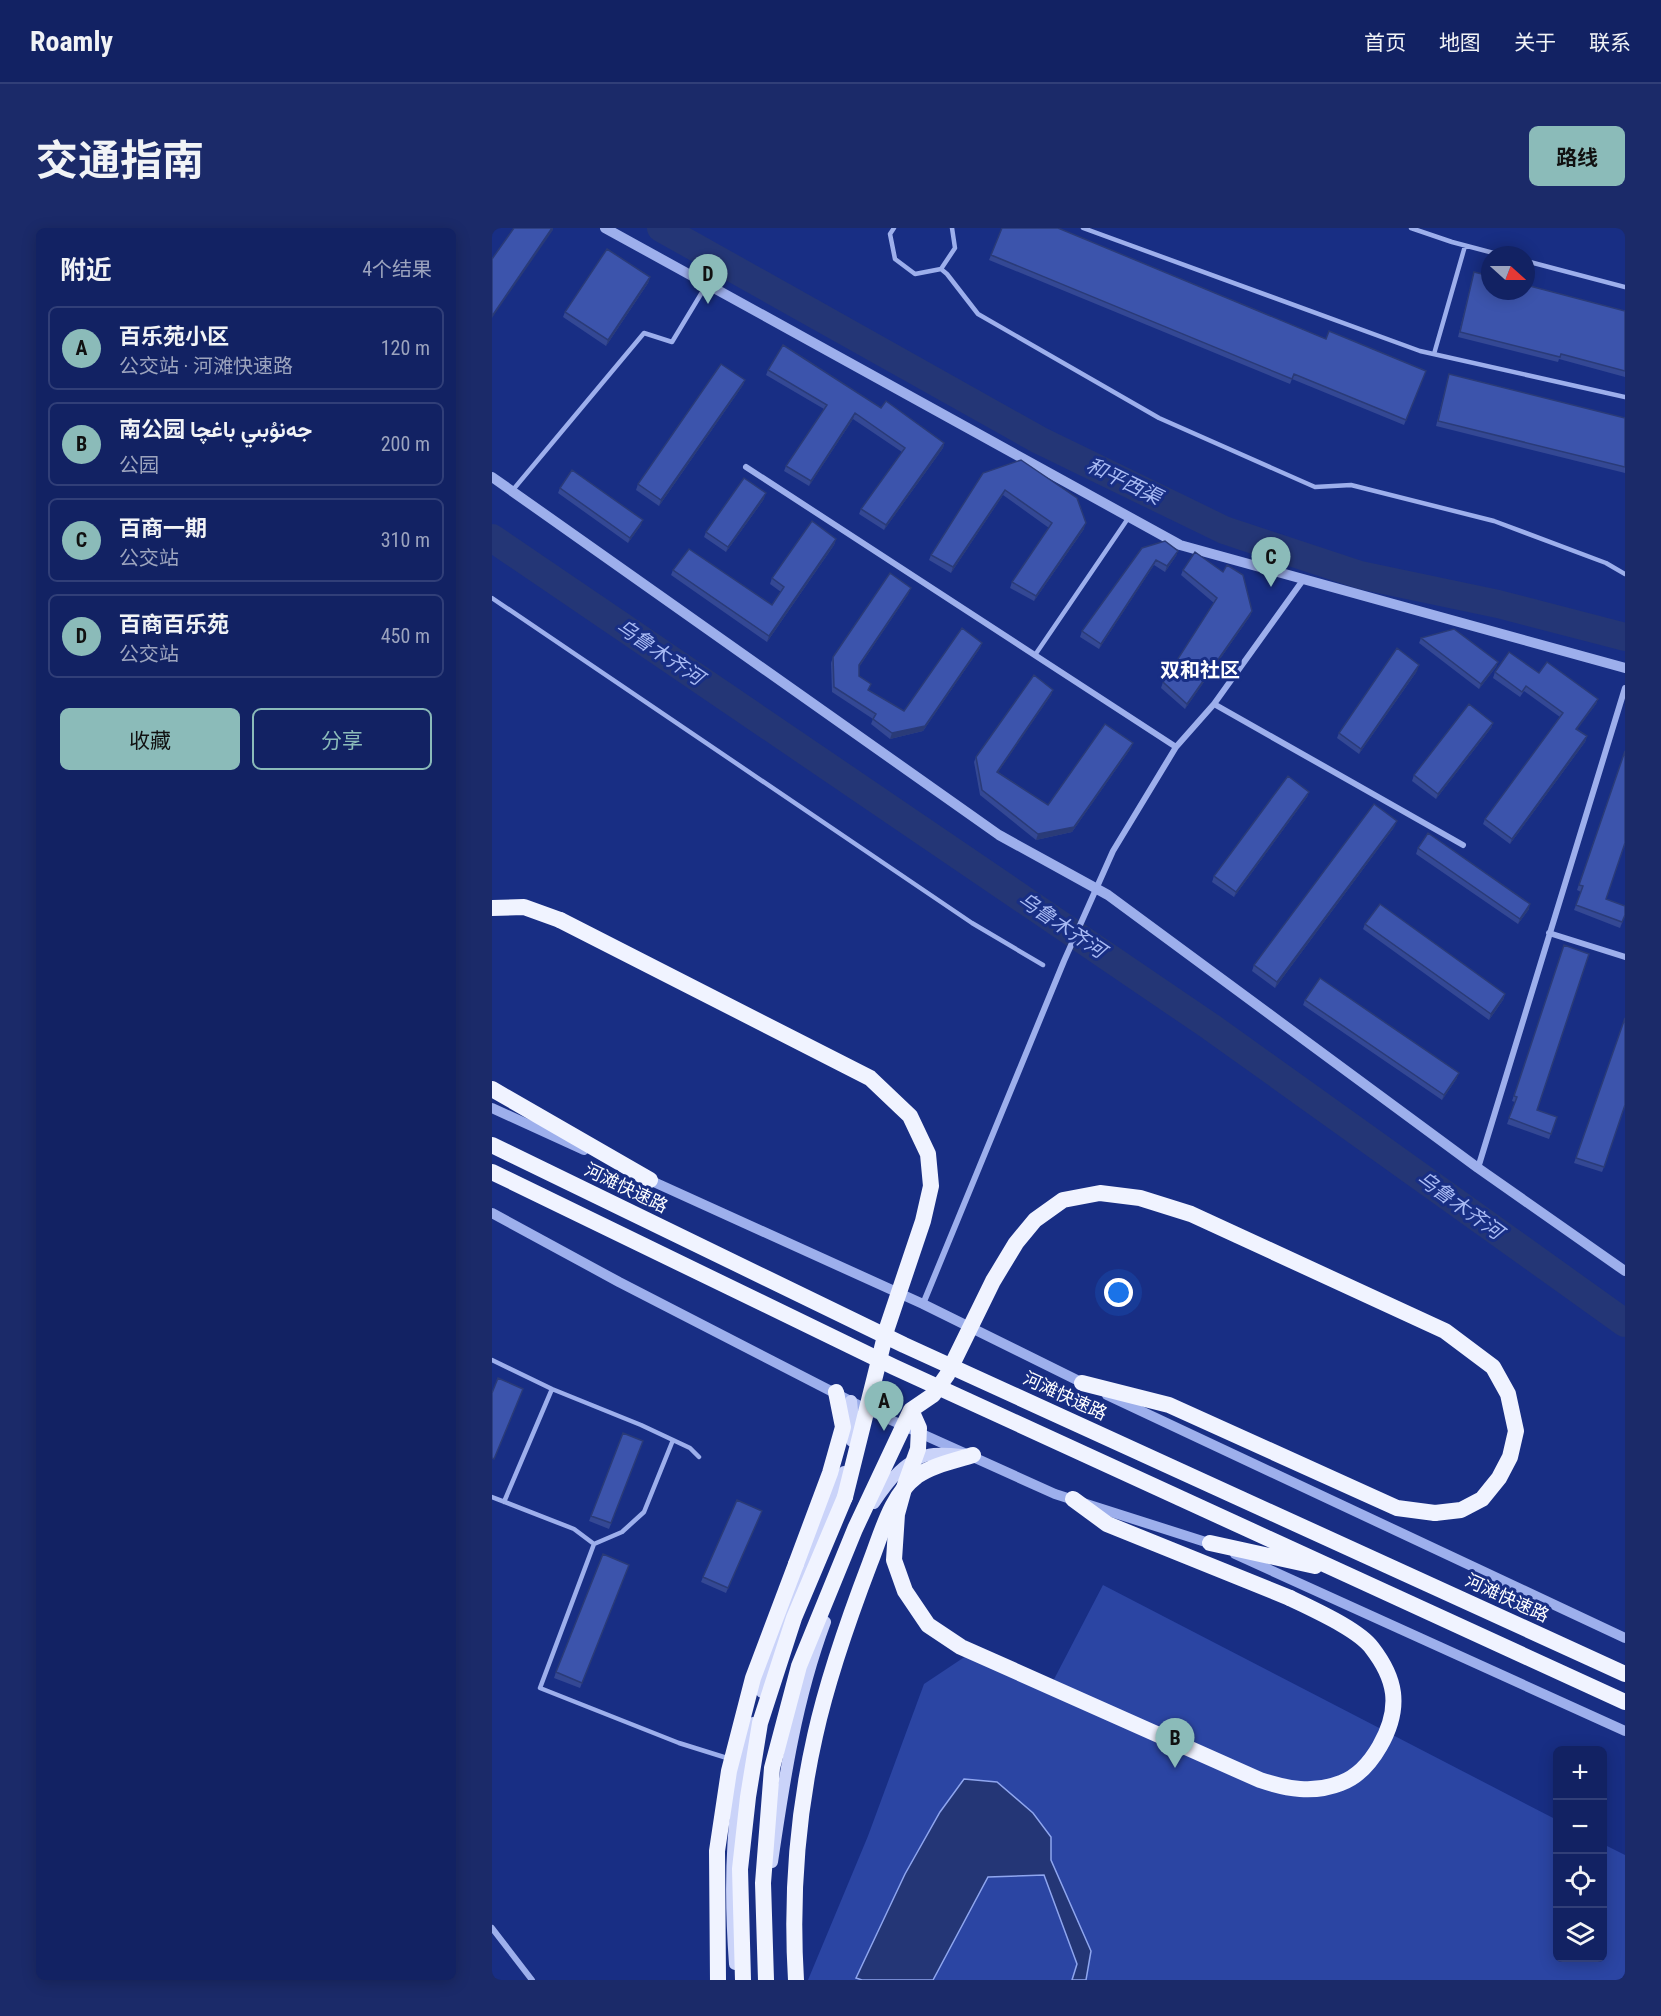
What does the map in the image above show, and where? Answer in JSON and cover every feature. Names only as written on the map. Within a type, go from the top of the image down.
[{"type":"highway","points":[[492,908],[524,907],[560,920],[870,1078],[910,1116],[928,1154],[931,1186],[923,1221],[887,1328],[845,1497],[794,1618],[760,1723],[748,1797],[740,1869],[743,1980]]},
{"type":"highway","points":[[492,1089],[650,1180]]},
{"type":"highway","name":"河滩快速路","points":[[492,1145],[904,1345],[1625,1674]]},
{"type":"highway","points":[[492,1172],[894,1367],[1625,1702]]},
{"type":"highway","points":[[767,1980],[763,1883],[772,1768],[799,1666],[855,1529],[911,1410],[933,1395],[947,1375],[993,1281],[1016,1243],[1035,1220],[1063,1200],[1100,1193],[1140,1198],[1191,1214],[1445,1331],[1493,1367],[1508,1394],[1516,1431],[1510,1457],[1499,1478],[1482,1499],[1461,1510],[1435,1513],[1397,1508],[1169,1405],[1082,1383]]},
{"type":"highway","points":[[718,1980],[717,1851],[729,1771],[753,1678],[830,1473],[843,1427],[843,1396]]},
{"type":"highway","points":[[911,1410],[919,1428],[918,1449],[897,1514],[894,1560],[904,1591],[928,1625],[962,1647],[1260,1780],[1286,1788],[1316,1789],[1342,1783],[1362,1768],[1380,1749],[1391,1716],[1393,1694],[1386,1669],[1370,1645],[1335,1620],[1290,1598],[1107,1524],[1072,1499]]},
{"type":"highway","points":[[796,1980],[793,1928],[801,1811],[815,1735],[835,1665],[893,1502],[917,1476],[937,1466],[973,1455]]},
{"type":"highway","points":[[1210,1543],[1343,1572]]},
{"type":"main road","points":[[736,1980],[731,1913],[736,1805],[749,1737],[774,1649],[795,1590],[841,1481],[854,1429],[843,1396]]},
{"type":"main road","points":[[767,1980],[771,1868],[786,1761],[813,1654],[849,1558],[873,1504],[891,1479],[906,1465],[932,1454],[973,1455]]},
{"type":"street","points":[[605,228],[1180,545],[1625,669]]},
{"type":"street","points":[[746,467],[1176,747]]},
{"type":"street","points":[[492,477],[999,835],[1118,902],[1478,1168],[1625,1271]]},
{"type":"street","points":[[923,1304],[1064,961],[1113,851],[1176,747],[1214,704],[1303,580]]},
{"type":"street","points":[[1478,1168],[1625,688]]},
{"type":"street","points":[[1214,704],[1463,845]]},
{"type":"street","points":[[1549,933],[1625,957]]},
{"type":"street","points":[[492,1108],[923,1304],[1082,1383],[1625,1638]]},
{"type":"street","points":[[492,1213],[620,1282],[843,1396],[1055,1494],[1210,1543],[1625,1731]]},
{"type":"street","points":[[492,1928],[532,1980]]},
{"type":"lane","points":[[894,228],[890,234],[895,259],[915,273],[940,269],[947,274],[978,314],[1169,423],[1315,487],[1351,485],[1494,521],[1606,563],[1625,574]]},
{"type":"lane","points":[[940,269],[955,248],[952,228]]},
{"type":"lane","points":[[1083,228],[1409,347],[1625,397]]},
{"type":"lane","points":[[1411,228],[1481,250]]},
{"type":"lane","points":[[1434,354],[1465,246]]},
{"type":"lane","points":[[1535,263],[1625,287]]},
{"type":"lane","points":[[512,490],[644,333],[672,342],[707,284]]},
{"type":"lane","points":[[1035,655],[1129,517]]},
{"type":"lane","points":[[492,598],[972,923],[1043,965]]},
{"type":"lane","points":[[492,1360],[552,1389],[641,1425],[690,1448],[699,1457]]},
{"type":"lane","points":[[504,1502],[552,1389]]},
{"type":"lane","points":[[673,1440],[644,1512],[622,1532],[594,1544],[540,1688],[679,1743],[744,1763]]},
{"type":"lane","points":[[492,1497],[574,1529],[594,1544]]},
{"type":"shaded area","points":[[1103,1585],[1553,1818],[1553,1962],[1607,1962],[1607,1846],[1625,1855],[1625,1980],[808,1980],[868,1836],[924,1684],[969,1654],[1050,1687]]},
{"type":"shaded area","points":[[964,1779],[997,1782],[1033,1813],[1051,1837],[1051,1860],[1091,1951],[1086,1980],[1072,1980],[1077,1964],[1044,1875],[988,1877],[933,1980],[862,1980],[856,1978],[905,1874],[940,1812]]},
{"type":"building","points":[[514,228],[552,228],[492,316],[492,259]]},
{"type":"building","points":[[1002,228],[1058,228],[1326,339],[1329,331],[1426,371],[1406,420],[1294,374],[1292,379],[991,255]]},
{"type":"building","points":[[607,249],[650,277],[608,340],[565,312]]},
{"type":"building","points":[[1474,272],[1481,274],[1481,300],[1535,300],[1535,287],[1625,311],[1625,371],[1561,354],[1560,357],[1460,332]]},
{"type":"building","points":[[783,345],[881,408],[886,401],[944,443],[886,525],[861,509],[905,448],[855,413],[811,481],[786,466],[827,405],[768,370]]},
{"type":"building","points":[[721,364],[745,380],[661,500],[638,484]]},
{"type":"building","points":[[1449,374],[1625,418],[1625,467],[1438,421]]},
{"type":"building","points":[[1021,460],[1077,498],[1086,523],[1036,596],[1012,582],[1052,523],[1005,490],[953,567],[931,555],[983,473]]},
{"type":"building","points":[[572,470],[643,520],[630,538],[560,488]]},
{"type":"building","points":[[744,478],[766,493],[728,547],[706,532]]},
{"type":"building","points":[[812,521],[836,539],[769,636],[673,570],[689,549],[772,605],[784,587],[772,578]]},
{"type":"building","points":[[1165,541],[1178,551],[1167,566],[1156,560],[1101,644],[1082,631],[1142,548]]},
{"type":"building","points":[[1195,552],[1223,572],[1227,565],[1243,575],[1252,611],[1187,704],[1163,682],[1217,598],[1183,570]]},
{"type":"building","points":[[890,573],[911,588],[859,665],[859,676],[871,684],[868,690],[904,711],[962,628],[982,643],[925,726],[892,733],[873,719],[876,714],[834,687],[833,657]]},
{"type":"building","points":[[1454,629],[1498,662],[1481,684],[1421,638]]},
{"type":"building","points":[[1397,648],[1419,665],[1361,749],[1339,733]]},
{"type":"building","points":[[1509,652],[1539,673],[1547,662],[1598,699],[1576,729],[1587,736],[1512,839],[1485,819],[1563,713],[1526,686],[1522,692],[1495,672]]},
{"type":"building","points":[[1034,675],[1053,690],[997,772],[1048,805],[1105,724],[1133,743],[1074,827],[1038,834],[982,790],[976,757]]},
{"type":"building","points":[[1469,704],[1493,723],[1438,794],[1414,775]]},
{"type":"building","points":[[1625,751],[1625,843],[1606,899],[1625,906],[1622,922],[1576,905],[1583,886],[1579,885]]},
{"type":"building","points":[[1288,776],[1309,792],[1236,892],[1214,876]]},
{"type":"building","points":[[1374,804],[1397,821],[1277,982],[1254,965]]},
{"type":"building","points":[[1428,833],[1530,904],[1520,919],[1418,848]]},
{"type":"building","points":[[1380,904],[1505,994],[1491,1014],[1365,924]]},
{"type":"building","points":[[1564,945],[1589,954],[1537,1110],[1557,1117],[1551,1134],[1509,1118],[1517,1097],[1514,1096]]},
{"type":"building","points":[[1320,978],[1459,1073],[1444,1095],[1305,1000]]},
{"type":"building","points":[[1625,1018],[1625,1105],[1604,1167],[1576,1158]]},
{"type":"building","points":[[498,1378],[523,1389],[494,1459],[492,1458],[492,1393]]},
{"type":"building","points":[[623,1433],[643,1441],[611,1523],[591,1516]]},
{"type":"building","points":[[737,1500],[762,1511],[728,1588],[703,1577]]},
{"type":"building","points":[[603,1554],[629,1565],[582,1683],[556,1672]]},
{"type":"waterway","name":"和平西渠","points":[[661,228],[1039,440],[1224,530],[1360,575],[1498,604],[1625,637]]},
{"type":"waterway","name":"乌鲁木齐河","points":[[492,538],[1211,1027],[1625,1323]]},
{"type":"place","name":"百商百乐苑","points":[[708,304]]},
{"type":"place","name":"百商一期","points":[[1271,587]]},
{"type":"place","name":"百乐苑小区","points":[[884,1431]]},
{"type":"place","name":"南公园 جەنۇبىي باغچا","points":[[1175,1768]]},
{"type":"district","name":"双和社区","points":[[1200,670]]}]
